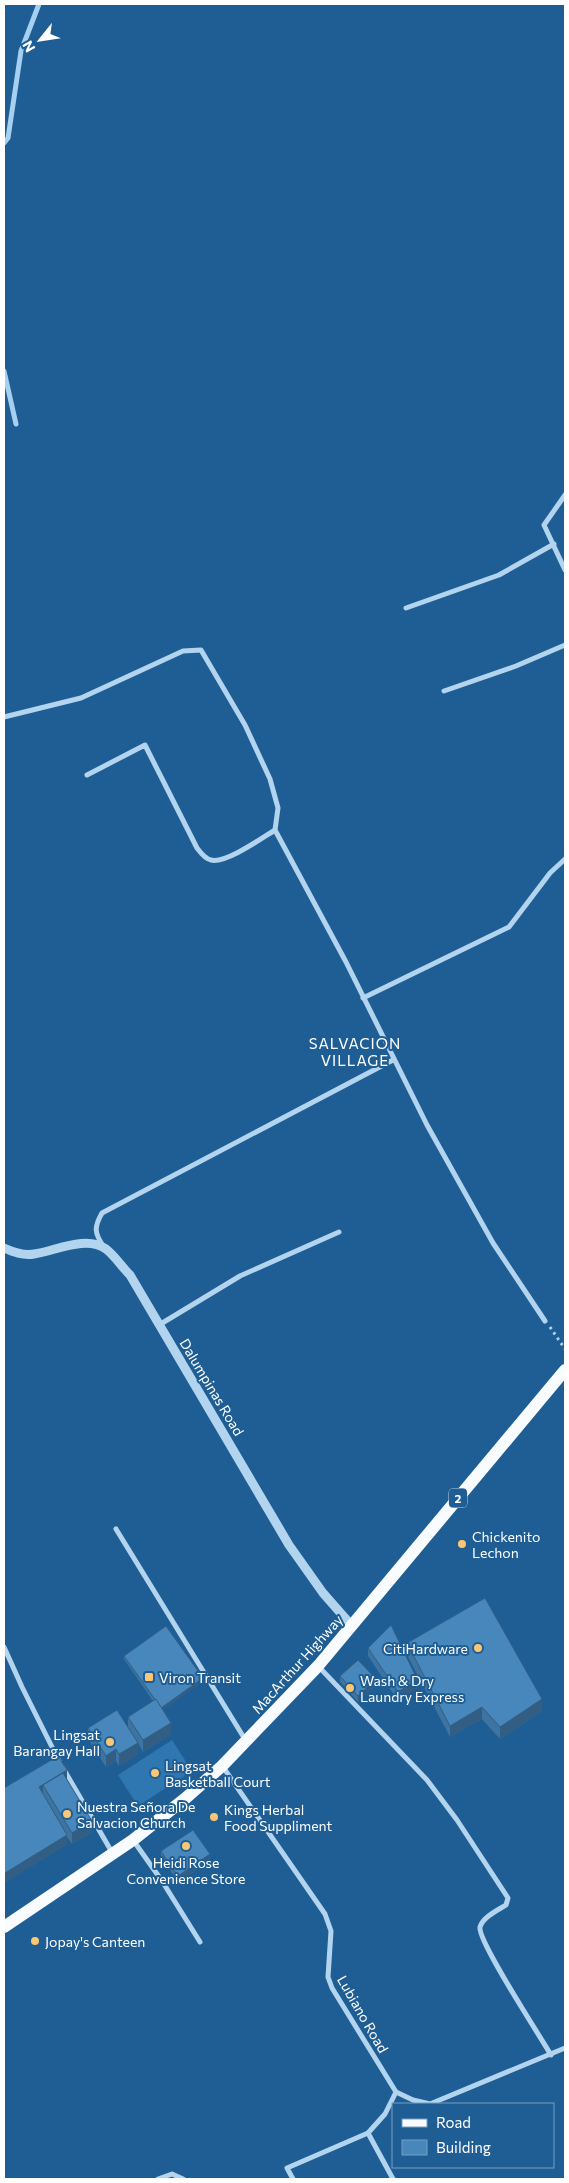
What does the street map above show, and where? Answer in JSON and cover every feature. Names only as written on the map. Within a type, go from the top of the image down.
[{"type":"main road","name":"MacArthur Highway","points":[[4,1927],[133,1840],[188,1798],[222,1766],[318,1666],[565,1370]]},
{"type":"street","points":[[565,495],[544,525],[565,570]]},
{"type":"street","points":[[406,608],[499,575],[554,544]]},
{"type":"street","points":[[444,691],[516,666],[565,645]]},
{"type":"street","points":[[4,717],[81,698],[183,650],[201,650],[245,725],[270,778],[278,808],[275,830],[363,998],[427,1126],[493,1243],[545,1321]]},
{"type":"street","points":[[87,775],[145,745],[197,848],[202,855],[212,861],[223,860],[275,830]]},
{"type":"street","points":[[363,998],[509,927],[550,873],[565,859]]},
{"type":"street","points":[[105,1249],[97,1237],[95,1229],[102,1213],[393,1060]]},
{"type":"street","points":[[159,1325],[240,1276],[339,1232]]},
{"type":"street","points":[[4,1248],[15,1253],[32,1255],[68,1245],[92,1245],[105,1249]]},
{"type":"street","name":"Dalumpinas Road","points":[[105,1249],[130,1276],[289,1545],[322,1593],[352,1626]]},
{"type":"street","points":[[116,1529],[246,1741]]},
{"type":"street","points":[[4,1647],[51,1744],[83,1804],[113,1854]]},
{"type":"street","points":[[318,1666],[426,1780],[457,1820],[508,1898],[506,1904],[485,1919],[480,1933],[491,1957],[551,2055]]},
{"type":"street","name":"Lubiano Road","points":[[222,1766],[325,1914],[331,1931],[328,1977],[332,1988],[396,2092]]},
{"type":"street","points":[[133,1840],[162,1880],[200,1942]]},
{"type":"street","points":[[432,2103],[565,2048]]},
{"type":"street","points":[[293,2179],[287,2168],[368,2133],[385,2114],[396,2092],[413,2100],[426,2103]]},
{"type":"street","points":[[368,2133],[393,2179]]},
{"type":"street","points":[[158,2179],[172,2174],[183,2179]]},
{"type":"path","points":[[545,1321],[565,1349]]},
{"type":"shaded area","name":"Lingsat Basketball Court","points":[[172,1740],[192,1771],[138,1806],[118,1775]]},
{"type":"building","points":[[485,1598],[542,1699],[500,1727],[482,1707],[450,1726],[407,1643]]},
{"type":"building","points":[[391,1625],[417,1679],[398,1692],[368,1648]]},
{"type":"building","points":[[166,1626],[203,1678],[161,1708],[124,1656]]},
{"type":"building","points":[[358,1660],[376,1679],[358,1696],[340,1676]]},
{"type":"building","points":[[156,1699],[171,1723],[143,1740],[128,1717]]},
{"type":"building","points":[[117,1710],[138,1743],[119,1754],[116,1749],[106,1756],[88,1728]]},
{"type":"building","points":[[58,1756],[67,1770],[39,1787],[67,1835],[5,1873],[4,1788]]},
{"type":"building","name":"Nuestra Señora De Salvacion Church","points":[[63,1773],[92,1821],[72,1833],[43,1785]]},
{"type":"building","points":[[193,1830],[210,1854],[178,1876],[161,1851]]},
{"type":"waterway","points":[[4,143],[8,138],[21,51],[39,4]]},
{"type":"waterway","points":[[4,371],[16,424]]},
{"type":"place","name":"Chickenito Lechon","points":[[462,1544]]},
{"type":"place","name":"CitiHardware","points":[[478,1648]]},
{"type":"place","name":"Viron Transit","points":[[149,1677]]},
{"type":"place","name":"Wash & Dry Laundry Express","points":[[350,1688]]},
{"type":"place","name":"Lingsat Barangay Hall","points":[[110,1742]]},
{"type":"place","name":"Lingsat Basketball Court","points":[[155,1773]]},
{"type":"place","name":"Nuestra Señora De Salvacion Church","points":[[67,1814]]},
{"type":"place","name":"Kings Herbal Food Suppliment","points":[[214,1817]]},
{"type":"place","name":"Heidi Rose Convenience Store","points":[[186,1846]]},
{"type":"place","name":"Jopay's Canteen","points":[[35,1941]]},
{"type":"district","name":"SALVACION VILLAGE","points":[[355,1052]]}]
